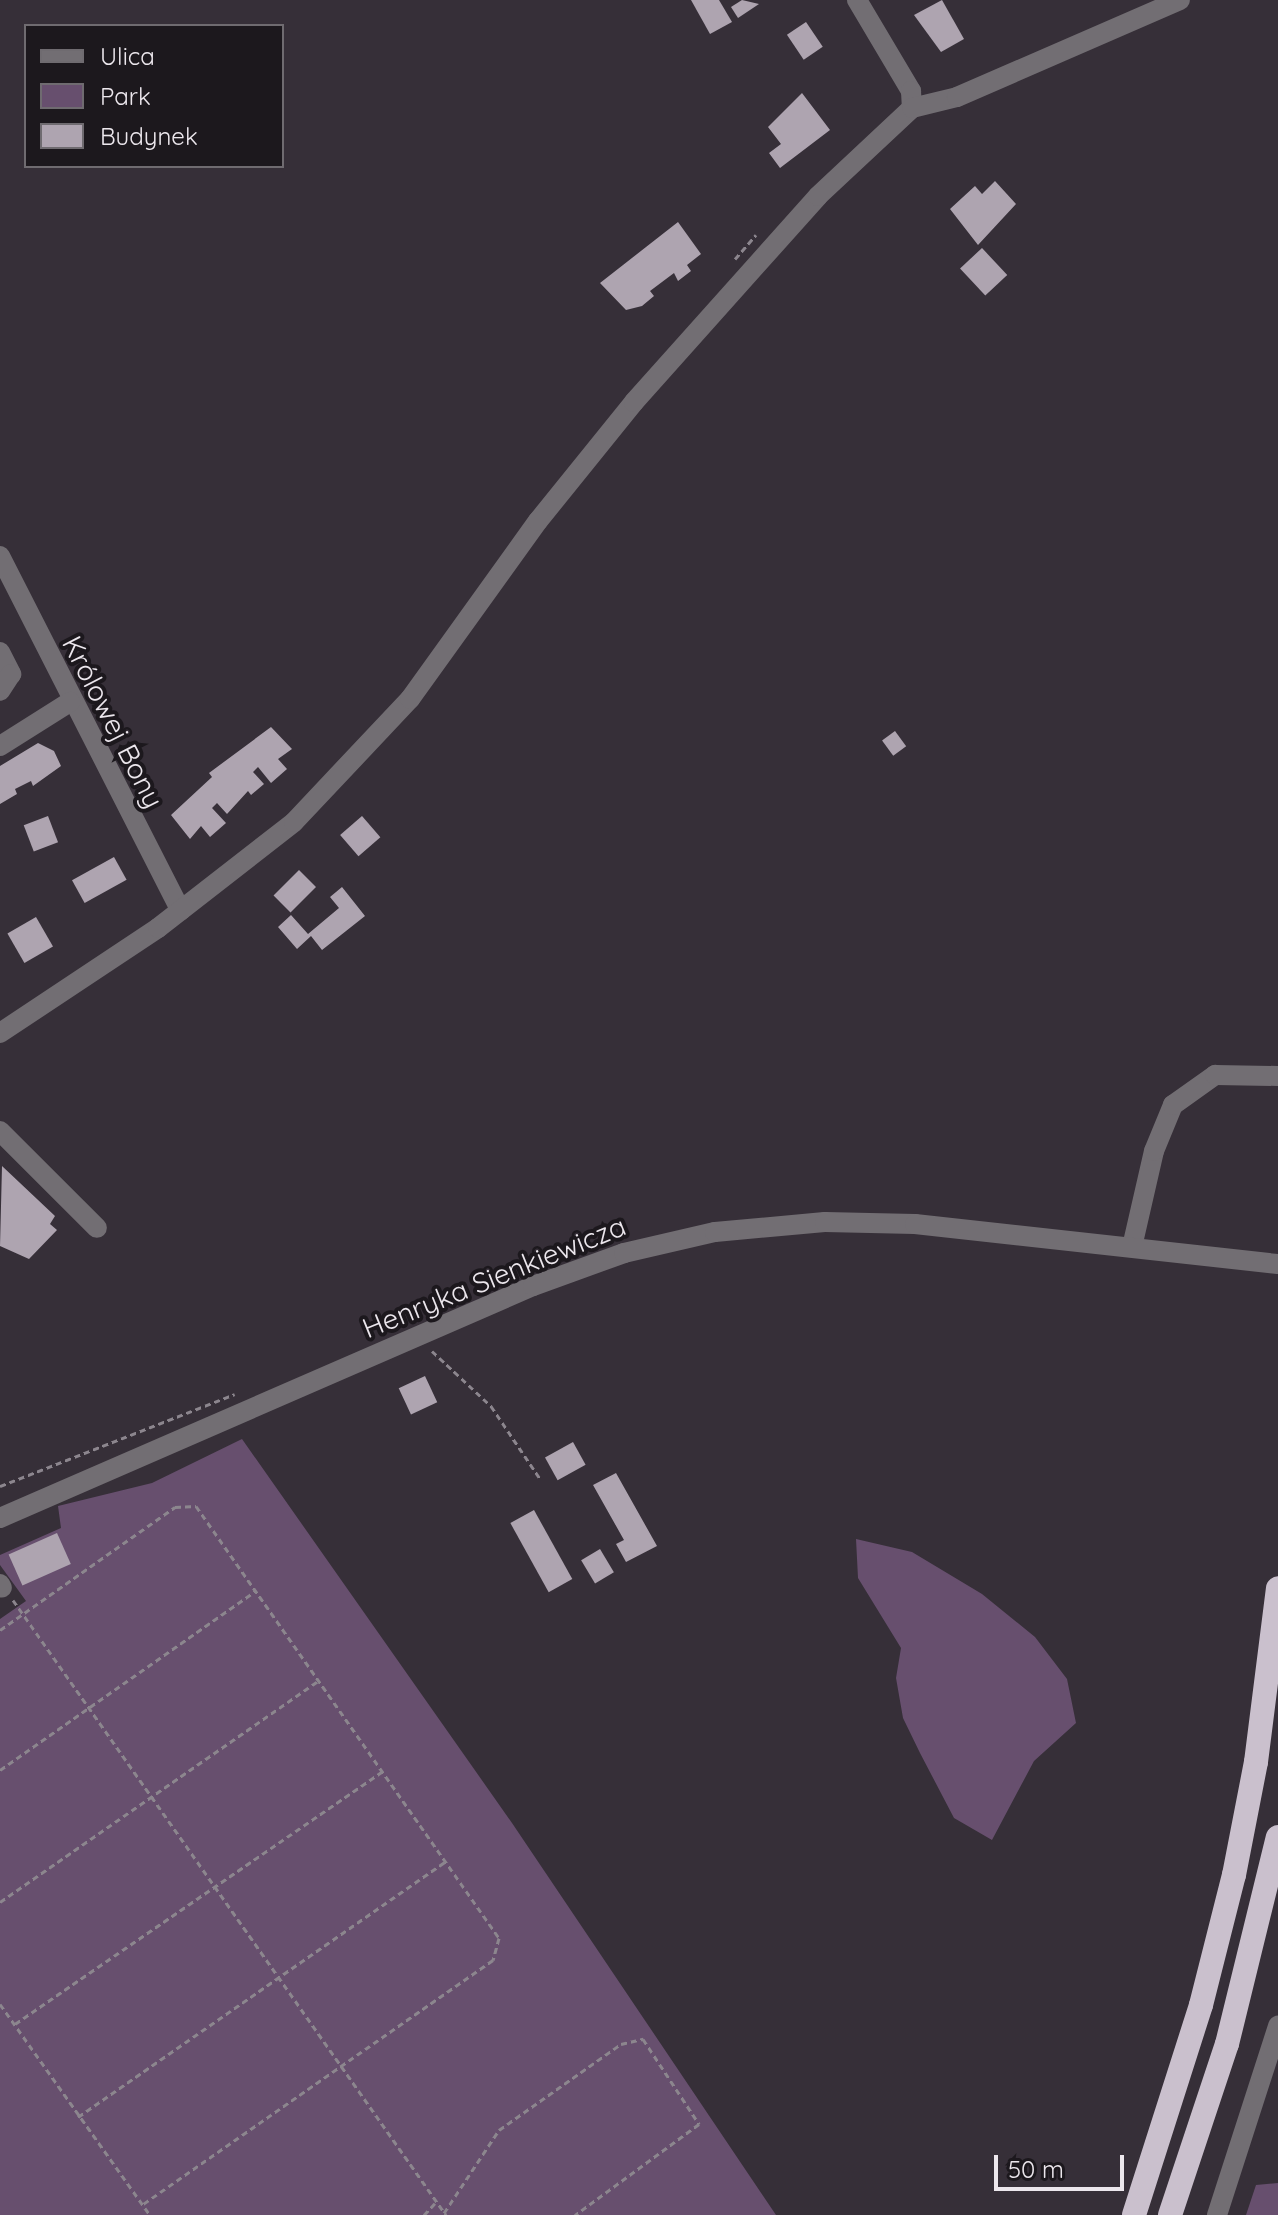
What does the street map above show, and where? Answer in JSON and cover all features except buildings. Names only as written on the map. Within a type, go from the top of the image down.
[{"type":"highway","points":[[1134,2215],[1201,2005],[1234,1875],[1256,1762],[1278,1588]]},
{"type":"highway","points":[[1170,2215],[1227,2044],[1278,1837]]},
{"type":"street","points":[[0,1033],[181,911],[294,822],[370,744],[445,656],[538,521],[634,402],[818,196],[902,122],[912,108],[911,91],[857,0]]},
{"type":"street","points":[[912,108],[957,97],[1180,0]]},
{"type":"street","name":"Królowej Bony","points":[[0,556],[8,596],[70,702],[181,911]]},
{"type":"street","points":[[0,652],[11,674],[0,691]]},
{"type":"street","points":[[0,746],[70,702]]},
{"type":"street","points":[[1132,1247],[1154,1151],[1173,1105],[1215,1075],[1278,1076]]},
{"type":"street","points":[[0,1131],[97,1228]]},
{"type":"street","name":"Henryka Sienkiewicza","points":[[0,1518],[407,1340],[624,1253],[768,1225],[915,1224],[1278,1264]]},
{"type":"street","points":[[1217,2215],[1278,2026]]},
{"type":"path","points":[[407,1340],[435,1353],[458,1371],[491,1406],[541,1480]]},
{"type":"path","points":[[0,1486],[237,1393]]},
{"type":"path","points":[[0,1630],[182,1503],[203,1512],[499,1938],[498,1954],[142,2205]]},
{"type":"path","points":[[1,1586],[25,1613],[445,2214],[499,2130],[621,2044],[643,2039],[699,2124],[575,2215]]},
{"type":"path","points":[[0,1770],[256,1591]]},
{"type":"path","points":[[0,1902],[319,1680]]},
{"type":"path","points":[[15,2024],[383,1771]]},
{"type":"path","points":[[78,2117],[446,1861]]},
{"type":"path","points":[[0,2004],[150,2215]]},
{"type":"path","points":[[424,2215],[435,2203]]},
{"type":"green space","points":[[242,1439],[512,1823],[776,2215],[0,2215],[0,1619],[26,1601],[0,1565],[0,1555],[61,1528],[58,1506],[152,1483]]},
{"type":"green space","points":[[856,1539],[912,1552],[982,1594],[1035,1637],[1067,1679],[1076,1723],[1034,1761],[992,1840],[954,1818],[903,1718],[896,1678],[901,1648],[858,1578]]},
{"type":"green space","points":[[1278,2183],[1278,2215],[1246,2215],[1256,2185]]}]
